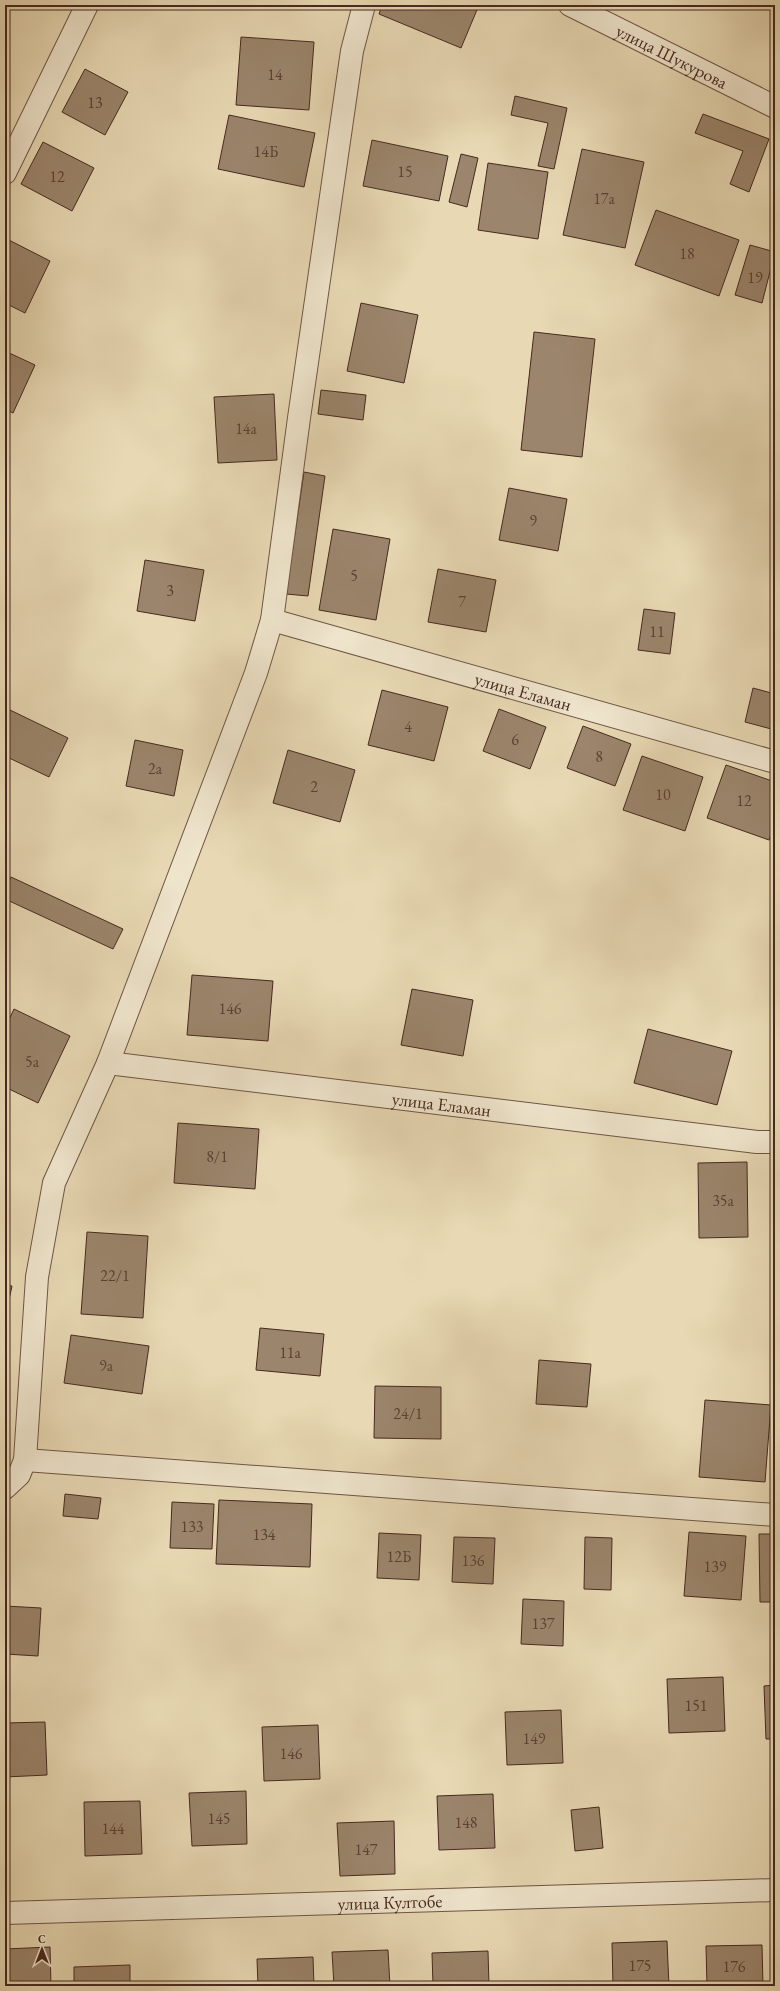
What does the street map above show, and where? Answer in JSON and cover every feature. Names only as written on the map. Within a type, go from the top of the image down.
[{"type":"street","points":[[5,173],[87,5]]},
{"type":"street","points":[[5,1488],[19,1475],[25,1460],[37,1276],[54,1183],[108,1063],[256,673],[272,620],[301,402],[352,51],[364,5]]},
{"type":"street","name":"улица Шукурова","points":[[570,5],[775,107]]},
{"type":"street","name":"улица Еламан","points":[[272,620],[775,762]]},
{"type":"street","name":"улица Еламан","points":[[108,1063],[757,1142],[775,1142]]},
{"type":"street","points":[[25,1460],[775,1515]]},
{"type":"street","name":"улица Култобе","points":[[5,1913],[775,1890]]},
{"type":"building","points":[[382,5],[479,5],[461,48],[379,14]]},
{"type":"building","points":[[241,37],[314,42],[309,110],[236,105]]},
{"type":"building","points":[[85,69],[128,92],[105,135],[62,112]]},
{"type":"building","points":[[515,96],[567,108],[554,169],[538,166],[548,123],[511,115]]},
{"type":"building","points":[[703,114],[769,139],[749,192],[730,184],[743,151],[695,133]]},
{"type":"building","points":[[229,115],[315,133],[304,187],[218,169]]},
{"type":"building","points":[[372,140],[448,156],[439,201],[363,186]]},
{"type":"building","points":[[43,142],[94,168],[72,211],[21,184]]},
{"type":"building","points":[[582,149],[644,162],[625,248],[563,235]]},
{"type":"building","points":[[461,154],[478,158],[467,207],[449,202]]},
{"type":"building","points":[[488,163],[548,172],[538,239],[478,230]]},
{"type":"building","points":[[656,210],[739,240],[719,296],[635,265]]},
{"type":"building","points":[[5,238],[50,261],[25,313],[5,303]]},
{"type":"building","points":[[750,245],[775,252],[762,303],[735,295]]},
{"type":"building","points":[[361,303],[418,315],[404,383],[347,371]]},
{"type":"building","points":[[534,332],[595,339],[582,457],[521,450]]},
{"type":"building","points":[[5,351],[35,365],[13,413],[5,409]]},
{"type":"building","points":[[321,390],[366,395],[363,420],[318,414]]},
{"type":"building","points":[[274,394],[277,460],[218,463],[214,397]]},
{"type":"building","points":[[304,472],[325,476],[308,596],[286,594]]},
{"type":"building","points":[[509,488],[567,499],[558,551],[499,540]]},
{"type":"building","points":[[333,529],[390,539],[376,620],[319,610]]},
{"type":"building","points":[[145,560],[204,570],[195,621],[137,611]]},
{"type":"building","points":[[438,569],[496,580],[486,632],[428,622]]},
{"type":"building","points":[[644,609],[675,613],[670,654],[638,650]]},
{"type":"building","points":[[753,688],[775,694],[775,730],[745,722]]},
{"type":"building","points":[[382,690],[448,707],[434,761],[368,745]]},
{"type":"building","points":[[499,709],[546,727],[530,769],[483,751]]},
{"type":"building","points":[[10,710],[68,738],[49,777],[5,756],[5,720]]},
{"type":"building","points":[[583,726],[631,744],[615,786],[567,768]]},
{"type":"building","points":[[135,740],[183,750],[174,796],[126,786]]},
{"type":"building","points":[[288,750],[355,770],[340,822],[273,803]]},
{"type":"building","points":[[642,756],[703,777],[685,831],[623,810]]},
{"type":"building","points":[[726,765],[775,782],[775,823],[769,840],[707,818]]},
{"type":"building","points":[[11,877],[123,929],[113,949],[5,899],[5,890]]},
{"type":"building","points":[[192,975],[273,981],[268,1041],[187,1035]]},
{"type":"building","points":[[412,989],[473,1000],[463,1056],[401,1045]]},
{"type":"building","points":[[14,1009],[70,1036],[38,1103],[5,1087],[5,1028]]},
{"type":"building","points":[[648,1029],[732,1051],[717,1105],[634,1083]]},
{"type":"building","points":[[178,1123],[259,1129],[255,1189],[174,1183]]},
{"type":"building","points":[[747,1162],[748,1237],[699,1238],[698,1163]]},
{"type":"building","points":[[775,1197],[775,1238],[771,1237]]},
{"type":"building","points":[[87,1232],[148,1236],[143,1318],[81,1314]]},
{"type":"building","points":[[5,1285],[12,1286],[5,1318]]},
{"type":"building","points":[[260,1328],[324,1334],[320,1376],[256,1370]]},
{"type":"building","points":[[71,1335],[149,1346],[142,1394],[64,1383]]},
{"type":"building","points":[[539,1360],[591,1364],[587,1407],[536,1404]]},
{"type":"building","points":[[375,1386],[441,1387],[441,1439],[374,1438]]},
{"type":"building","points":[[705,1400],[771,1405],[765,1482],[699,1477]]},
{"type":"building","points":[[65,1494],[101,1498],[98,1519],[63,1516]]},
{"type":"building","points":[[219,1500],[312,1504],[310,1567],[216,1564]]},
{"type":"building","points":[[172,1502],[214,1504],[212,1549],[170,1548]]},
{"type":"building","points":[[689,1532],[746,1536],[741,1600],[684,1596]]},
{"type":"building","points":[[379,1533],[421,1535],[419,1580],[377,1578]]},
{"type":"building","points":[[759,1534],[775,1534],[775,1602],[760,1602]]},
{"type":"building","points":[[454,1537],[495,1538],[493,1584],[452,1582]]},
{"type":"building","points":[[585,1537],[612,1538],[611,1590],[584,1589]]},
{"type":"building","points":[[523,1599],[564,1601],[563,1646],[521,1644]]},
{"type":"building","points":[[5,1606],[41,1608],[38,1656],[5,1654]]},
{"type":"building","points":[[723,1677],[725,1731],[669,1733],[667,1679]]},
{"type":"building","points":[[775,1685],[775,1739],[766,1739],[764,1686]]},
{"type":"building","points":[[561,1710],[563,1763],[507,1765],[505,1712]]},
{"type":"building","points":[[45,1722],[47,1775],[5,1777],[5,1723]]},
{"type":"building","points":[[318,1725],[320,1779],[264,1781],[262,1727]]},
{"type":"building","points":[[246,1791],[247,1844],[192,1846],[189,1793]]},
{"type":"building","points":[[493,1794],[495,1848],[439,1850],[437,1796]]},
{"type":"building","points":[[140,1801],[142,1854],[85,1856],[84,1802]]},
{"type":"building","points":[[599,1807],[603,1848],[575,1851],[571,1810]]},
{"type":"building","points":[[394,1821],[395,1874],[340,1876],[337,1823]]},
{"type":"building","points":[[667,1941],[669,1986],[613,1986],[612,1943]]},
{"type":"building","points":[[762,1945],[763,1986],[707,1986],[706,1946]]},
{"type":"building","points":[[50,1947],[51,1986],[5,1986],[5,1949]]},
{"type":"building","points":[[388,1950],[390,1986],[334,1986],[332,1952]]},
{"type":"building","points":[[488,1951],[489,1986],[433,1986],[432,1953]]},
{"type":"building","points":[[313,1957],[314,1986],[258,1986],[257,1959]]},
{"type":"building","points":[[130,1965],[130,1986],[74,1986],[74,1967]]}]
